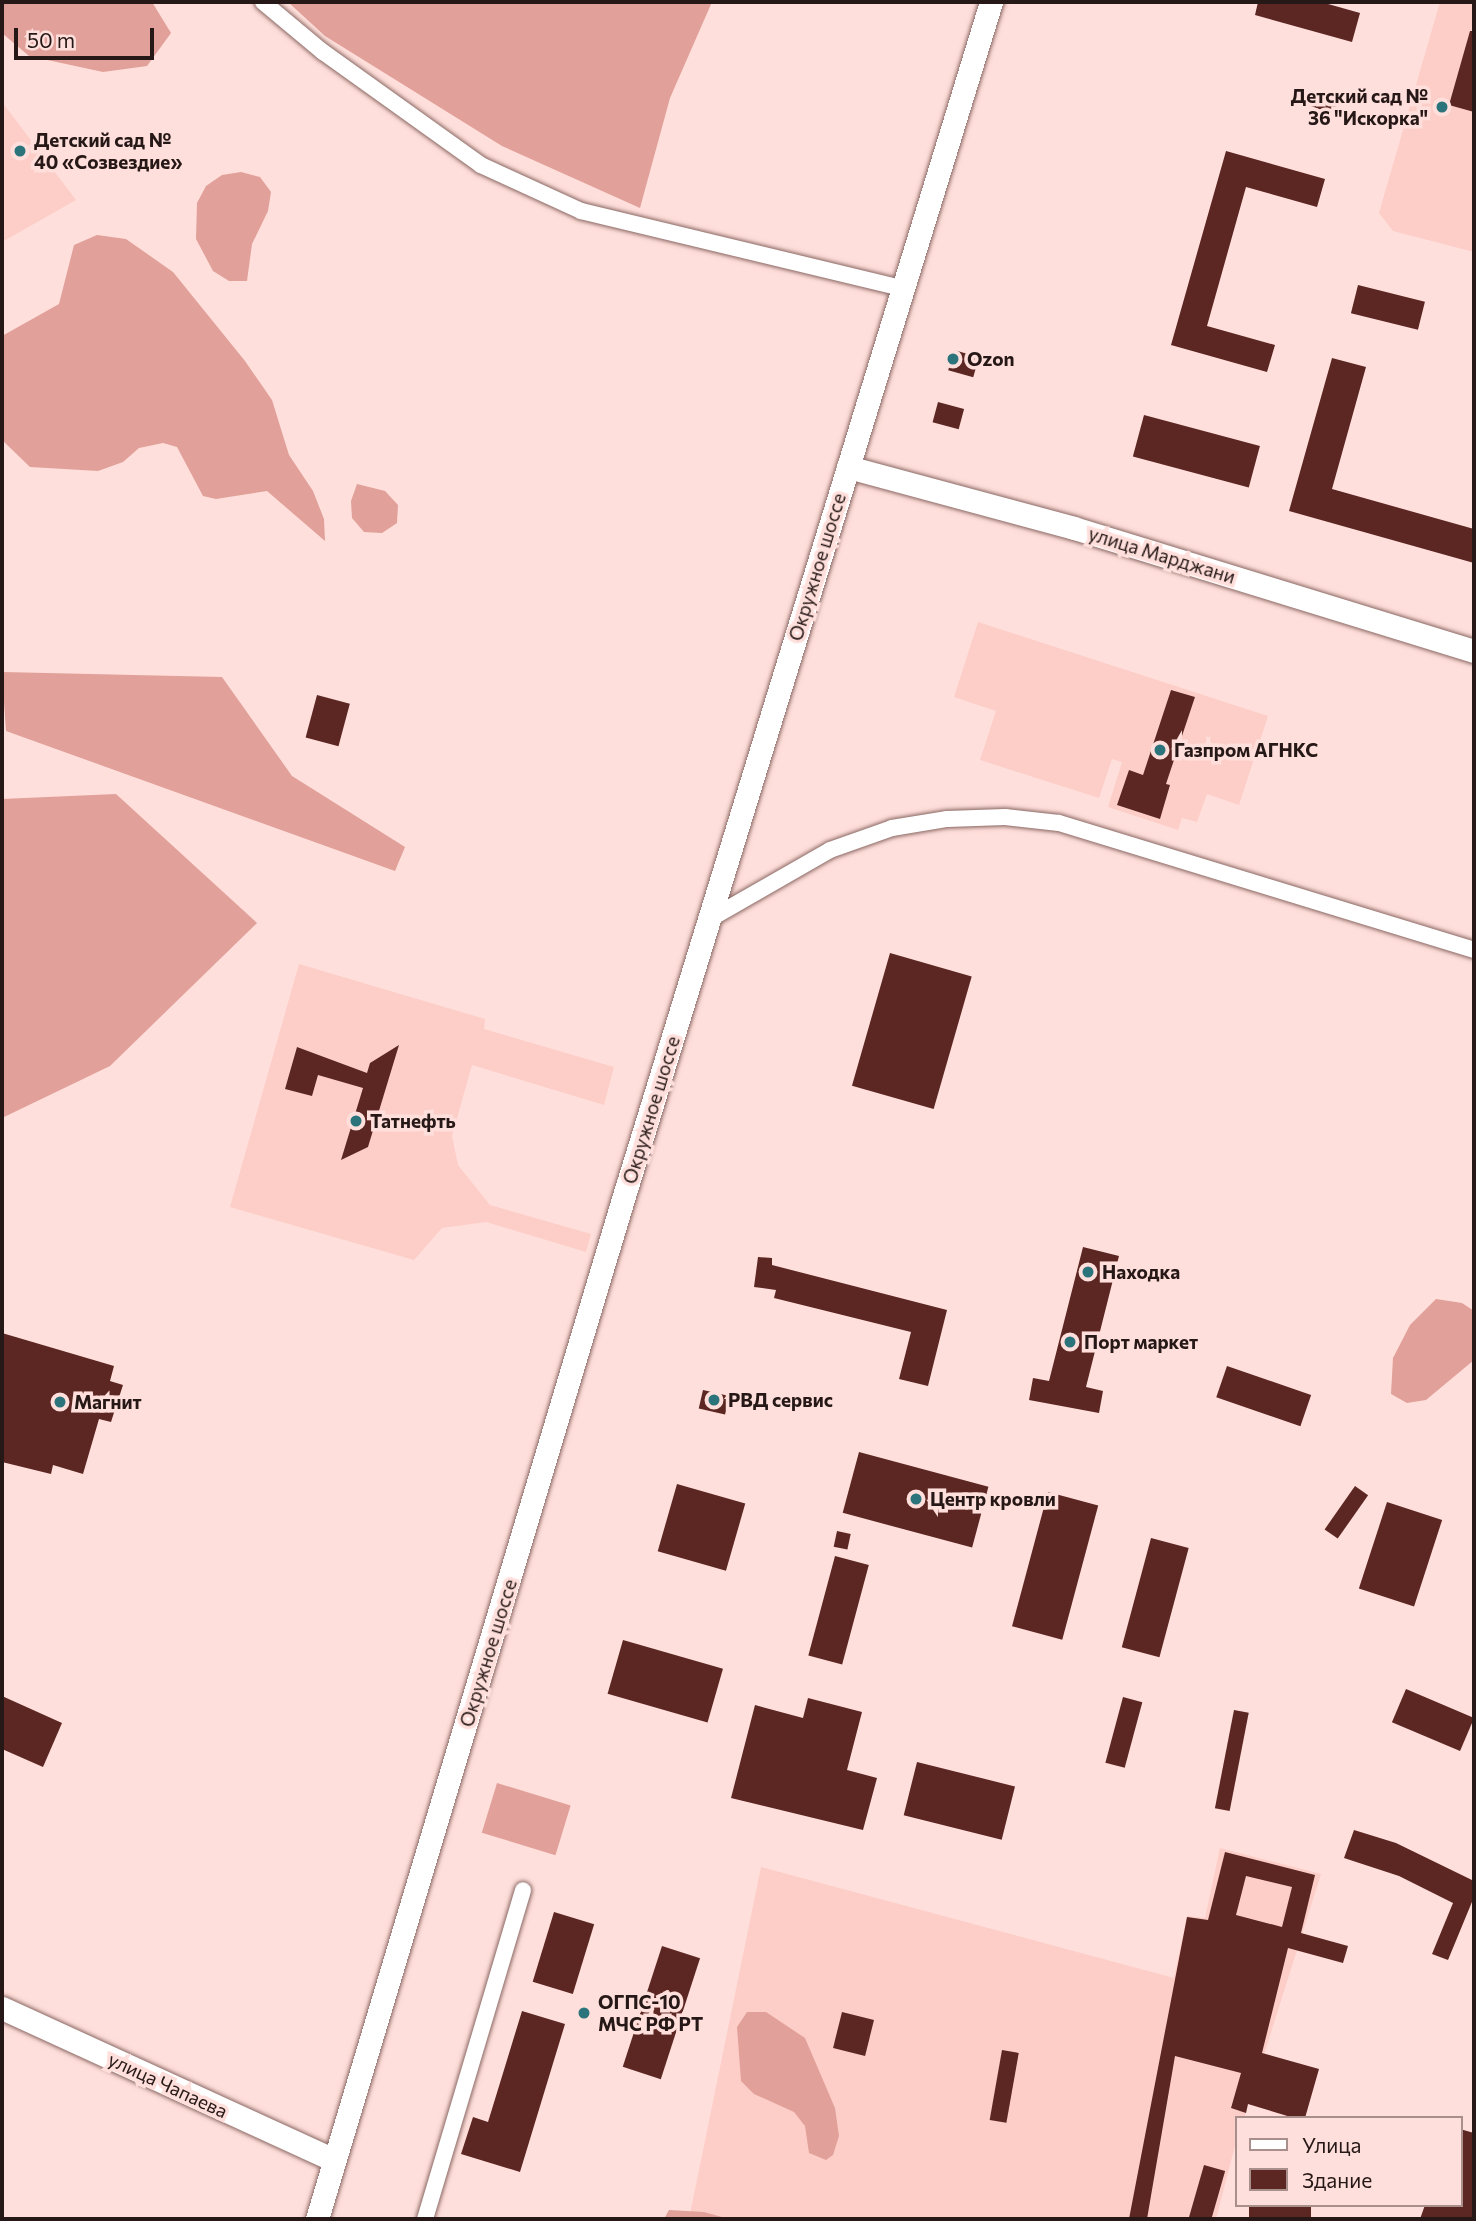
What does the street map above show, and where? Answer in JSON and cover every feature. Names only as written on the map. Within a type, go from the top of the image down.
[{"type":"street","points":[[262,2],[323,52],[481,165],[581,211],[902,288]]},
{"type":"street","name":"Окружное шоссе","points":[[317,2219],[708,920],[991,2]]},
{"type":"street","name":"улица Марджани","points":[[848,467],[1074,528],[1474,651]]},
{"type":"street","points":[[708,920],[830,850],[879,832],[947,819],[1005,817],[1059,823],[1474,950]]},
{"type":"street","points":[[425,2219],[523,1890]]},
{"type":"street","name":"улица Чапаева","points":[[2,2008],[334,2160]]},
{"type":"shaded area","points":[[2,2],[152,2],[171,33],[147,66],[103,72],[29,56],[2,33]]},
{"type":"shaded area","points":[[288,2],[712,2],[670,98],[640,208],[502,146],[325,36]]},
{"type":"shaded area","name":"Детский сад № 36 \"Искорка\"","points":[[1440,2],[1474,2],[1474,252],[1393,231],[1379,213]]},
{"type":"shaded area","name":"Детский сад № 40 «Созвездие»","points":[[2,102],[76,200],[2,242]]},
{"type":"shaded area","points":[[241,172],[260,177],[271,192],[268,211],[252,244],[247,281],[229,281],[213,271],[196,239],[197,203],[206,186],[222,175]]},
{"type":"shaded area","points":[[97,235],[126,239],[173,272],[245,361],[272,400],[289,455],[313,491],[324,519],[325,541],[267,491],[216,499],[203,496],[177,447],[163,443],[139,448],[123,462],[98,471],[30,467],[2,440],[2,336],[59,304],[74,245]]},
{"type":"shaded area","points":[[357,484],[385,491],[398,505],[397,523],[382,533],[364,532],[352,518],[351,501]]},
{"type":"shaded area","points":[[978,622],[1268,716],[1239,805],[1207,794],[1197,822],[1182,818],[1178,830],[1108,807],[1122,762],[1112,759],[1099,798],[980,760],[996,711],[954,697]]},
{"type":"shaded area","points":[[2,672],[222,677],[292,776],[405,847],[395,871],[6,731]]},
{"type":"shaded area","points":[[116,794],[257,923],[110,1066],[2,1118],[2,799]]},
{"type":"shaded area","name":"Татнефть","points":[[299,964],[485,1019],[484,1029],[614,1067],[604,1105],[472,1065],[452,1136],[458,1165],[490,1205],[591,1234],[586,1252],[486,1222],[442,1228],[414,1260],[230,1207]]},
{"type":"shaded area","points":[[1436,1299],[1462,1303],[1474,1311],[1474,1360],[1426,1400],[1407,1403],[1391,1394],[1393,1358],[1410,1325]]},
{"type":"shaded area","points":[[497,1783],[571,1806],[555,1855],[482,1833]]},
{"type":"shaded area","points":[[1220,1848],[1321,1874],[1245,2116],[1234,2116],[1234,2150],[1216,2219],[689,2219],[761,1867],[1174,1978],[1187,1916],[1205,1918]]},
{"type":"shaded area","points":[[747,2012],[766,2012],[805,2038],[835,2108],[839,2136],[833,2155],[826,2160],[809,2153],[805,2126],[794,2112],[754,2094],[741,2081],[737,2027]]},
{"type":"shaded area","points":[[669,2210],[704,2212],[729,2219],[664,2219]]},
{"type":"building","points":[[1258,2],[1321,2],[1360,13],[1352,42],[1255,15]]},
{"type":"building","points":[[1470,31],[1474,31],[1474,112],[1449,105]]},
{"type":"building","points":[[1316,90],[1339,98],[1333,114],[1310,106]]},
{"type":"building","points":[[1226,151],[1325,179],[1317,207],[1246,187],[1207,326],[1275,345],[1267,372],[1171,345]]},
{"type":"building","points":[[1358,285],[1425,302],[1418,330],[1351,313]]},
{"type":"building","points":[[954,350],[979,357],[973,377],[948,370]]},
{"type":"building","points":[[1332,358],[1366,367],[1332,489],[1474,529],[1474,563],[1289,511]]},
{"type":"building","points":[[938,402],[964,409],[959,429],[933,422]]},
{"type":"building","points":[[1144,415],[1260,446],[1249,488],[1133,457]]},
{"type":"building","points":[[1171,690],[1195,697],[1166,784],[1170,785],[1160,819],[1117,805],[1129,770],[1143,775]]},
{"type":"building","points":[[317,695],[350,704],[338,746],[306,738]]},
{"type":"building","points":[[890,953],[972,976],[934,1109],[852,1086]]},
{"type":"building","points":[[399,1045],[368,1147],[341,1160],[363,1088],[318,1075],[312,1096],[285,1089],[297,1047],[367,1073],[370,1063]]},
{"type":"building","points":[[1083,1247],[1119,1256],[1086,1387],[1103,1391],[1099,1413],[1029,1400],[1033,1378],[1049,1381]]},
{"type":"building","points":[[758,1257],[772,1258],[772,1265],[947,1310],[928,1386],[899,1379],[911,1332],[774,1298],[776,1290],[754,1287]]},
{"type":"building","name":"Магнит","points":[[2,1333],[114,1366],[110,1381],[123,1385],[111,1422],[99,1419],[83,1474],[53,1465],[51,1474],[2,1462]]},
{"type":"building","points":[[1227,1366],[1311,1395],[1300,1426],[1216,1397]]},
{"type":"building","points":[[703,1390],[729,1396],[725,1415],[699,1409]]},
{"type":"building","name":"Центр кровли","points":[[859,1452],[988,1487],[972,1548],[843,1513]]},
{"type":"building","points":[[677,1484],[745,1504],[726,1571],[658,1551]]},
{"type":"building","points":[[1355,1486],[1368,1495],[1338,1539],[1325,1529]]},
{"type":"building","points":[[1048,1492],[1098,1505],[1062,1640],[1012,1626]]},
{"type":"building","points":[[1387,1502],[1442,1520],[1414,1606],[1359,1589]]},
{"type":"building","points":[[837,1531],[851,1534],[847,1550],[834,1547]]},
{"type":"building","points":[[1151,1538],[1189,1548],[1159,1657],[1122,1647]]},
{"type":"building","points":[[835,1556],[869,1565],[842,1665],[808,1655]]},
{"type":"building","points":[[623,1640],[723,1669],[708,1722],[608,1694]]},
{"type":"building","points":[[1406,1689],[1474,1718],[1460,1751],[1392,1722]]},
{"type":"building","points":[[2,1696],[62,1723],[43,1767],[2,1749]]},
{"type":"building","points":[[1123,1697],[1142,1702],[1125,1768],[1105,1763]]},
{"type":"building","points":[[808,1698],[862,1712],[847,1770],[877,1778],[863,1830],[731,1798],[755,1705],[803,1718]]},
{"type":"building","points":[[1234,1710],[1249,1713],[1230,1811],[1215,1808]]},
{"type":"building","points":[[917,1762],[1015,1786],[1002,1840],[904,1815]]},
{"type":"building","points":[[1354,1830],[1396,1843],[1474,1881],[1474,1897],[1448,1960],[1432,1954],[1453,1903],[1399,1876],[1344,1858]]},
{"type":"building","points":[[1225,1852],[1315,1875],[1301,1933],[1348,1946],[1343,1963],[1288,1948],[1262,2053],[1319,2069],[1306,2116],[1287,2116],[1248,2104],[1246,2113],[1231,2108],[1241,2073],[1175,2056],[1147,2219],[1129,2219],[1187,1917],[1208,1920]],"holes":[[[1246,1876],[1292,1887],[1282,1927],[1236,1915]]]},
{"type":"building","points":[[554,1912],[594,1924],[573,1994],[533,1982]]},
{"type":"building","points":[[662,1946],[700,1958],[661,2079],[623,2067]]},
{"type":"building","points":[[522,2011],[565,2024],[520,2172],[461,2154],[473,2117],[488,2122]]},
{"type":"building","points":[[842,2012],[874,2020],[865,2056],[833,2048]]},
{"type":"building","points":[[1002,2050],[1019,2053],[1006,2123],[990,2120]]},
{"type":"building","points":[[1462,2130],[1474,2133],[1474,2219],[1420,2219],[1424,2207],[1462,2207]]},
{"type":"building","points":[[1204,2165],[1225,2171],[1211,2219],[1189,2219]]},
{"type":"building","points":[[1249,2207],[1311,2207],[1311,2219],[1249,2219]]},
{"type":"place","name":"Детский сад № 36 \"Искорка\"","points":[[1442,107]]},
{"type":"place","name":"Детский сад № 40 «Созвездие»","points":[[20,151]]},
{"type":"place","name":"Ozon","points":[[953,359]]},
{"type":"place","name":"Газпром АГНКС","points":[[1160,750]]},
{"type":"place","name":"Татнефть","points":[[356,1121]]},
{"type":"place","name":"Находка","points":[[1088,1272]]},
{"type":"place","name":"Порт маркет","points":[[1070,1342]]},
{"type":"place","name":"РВД сервис","points":[[714,1400]]},
{"type":"place","name":"Магнит","points":[[60,1402]]},
{"type":"place","name":"Центр кровли","points":[[916,1499]]},
{"type":"place","name":"ОГПС-10 МЧС РФ РТ","points":[[584,2013]]}]
